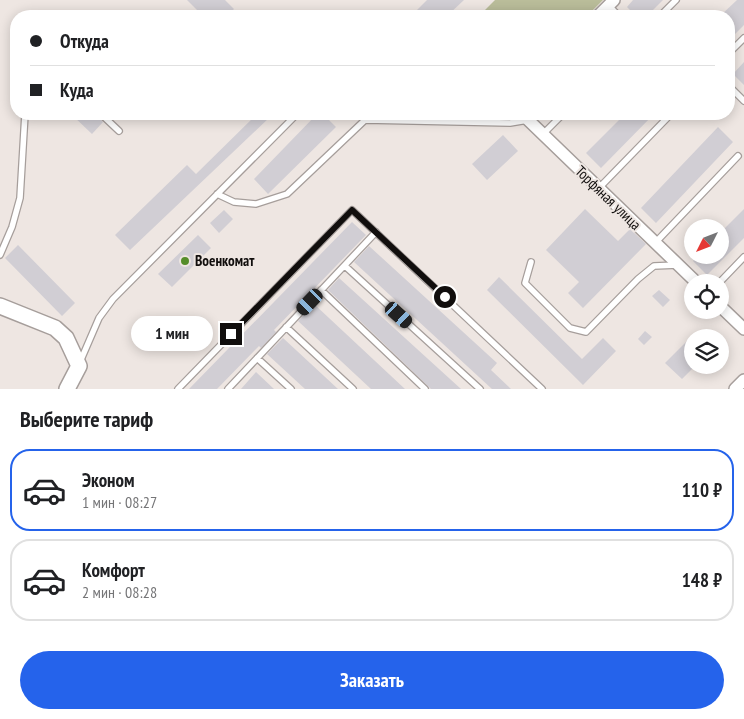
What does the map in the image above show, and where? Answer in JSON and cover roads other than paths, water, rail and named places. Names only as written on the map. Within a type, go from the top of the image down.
[{"type":"street","name":"Торфяная улица","points":[[528,120],[688,274]]},
{"type":"street","points":[[0,306],[55,328],[66,338],[78,366],[67,389]]},
{"type":"street","points":[[729,315],[744,329]]},
{"type":"street","points":[[735,389],[744,380]]},
{"type":"lane","points":[[666,10],[676,0]]},
{"type":"lane","points":[[735,48],[744,38]]},
{"type":"lane","points":[[735,92],[744,101]]},
{"type":"lane","points":[[0,255],[12,227],[20,198],[25,120]]},
{"type":"lane","points":[[108,120],[120,131]]},
{"type":"lane","points":[[78,366],[99,318],[113,299],[291,120]]},
{"type":"lane","points":[[217,194],[234,202],[256,204],[287,194],[365,120],[510,123],[518,120]]},
{"type":"lane","points":[[543,134],[557,120]]},
{"type":"lane","points":[[598,189],[664,120]]},
{"type":"lane","points":[[655,243],[738,156]]},
{"type":"lane","points":[[178,389],[352,210],[542,389]]},
{"type":"lane","points":[[228,389],[376,232]]},
{"type":"lane","points":[[728,274],[744,257]]},
{"type":"lane","points":[[531,262],[525,283],[570,328],[586,332],[638,279],[654,266],[678,265]]},
{"type":"lane","points":[[345,266],[480,389]]},
{"type":"lane","points":[[321,290],[425,389]]},
{"type":"lane","points":[[286,327],[353,389]]},
{"type":"lane","points":[[257,358],[290,389]]},
{"type":"place","name":"Военкомат","points":[[185,261]]}]
